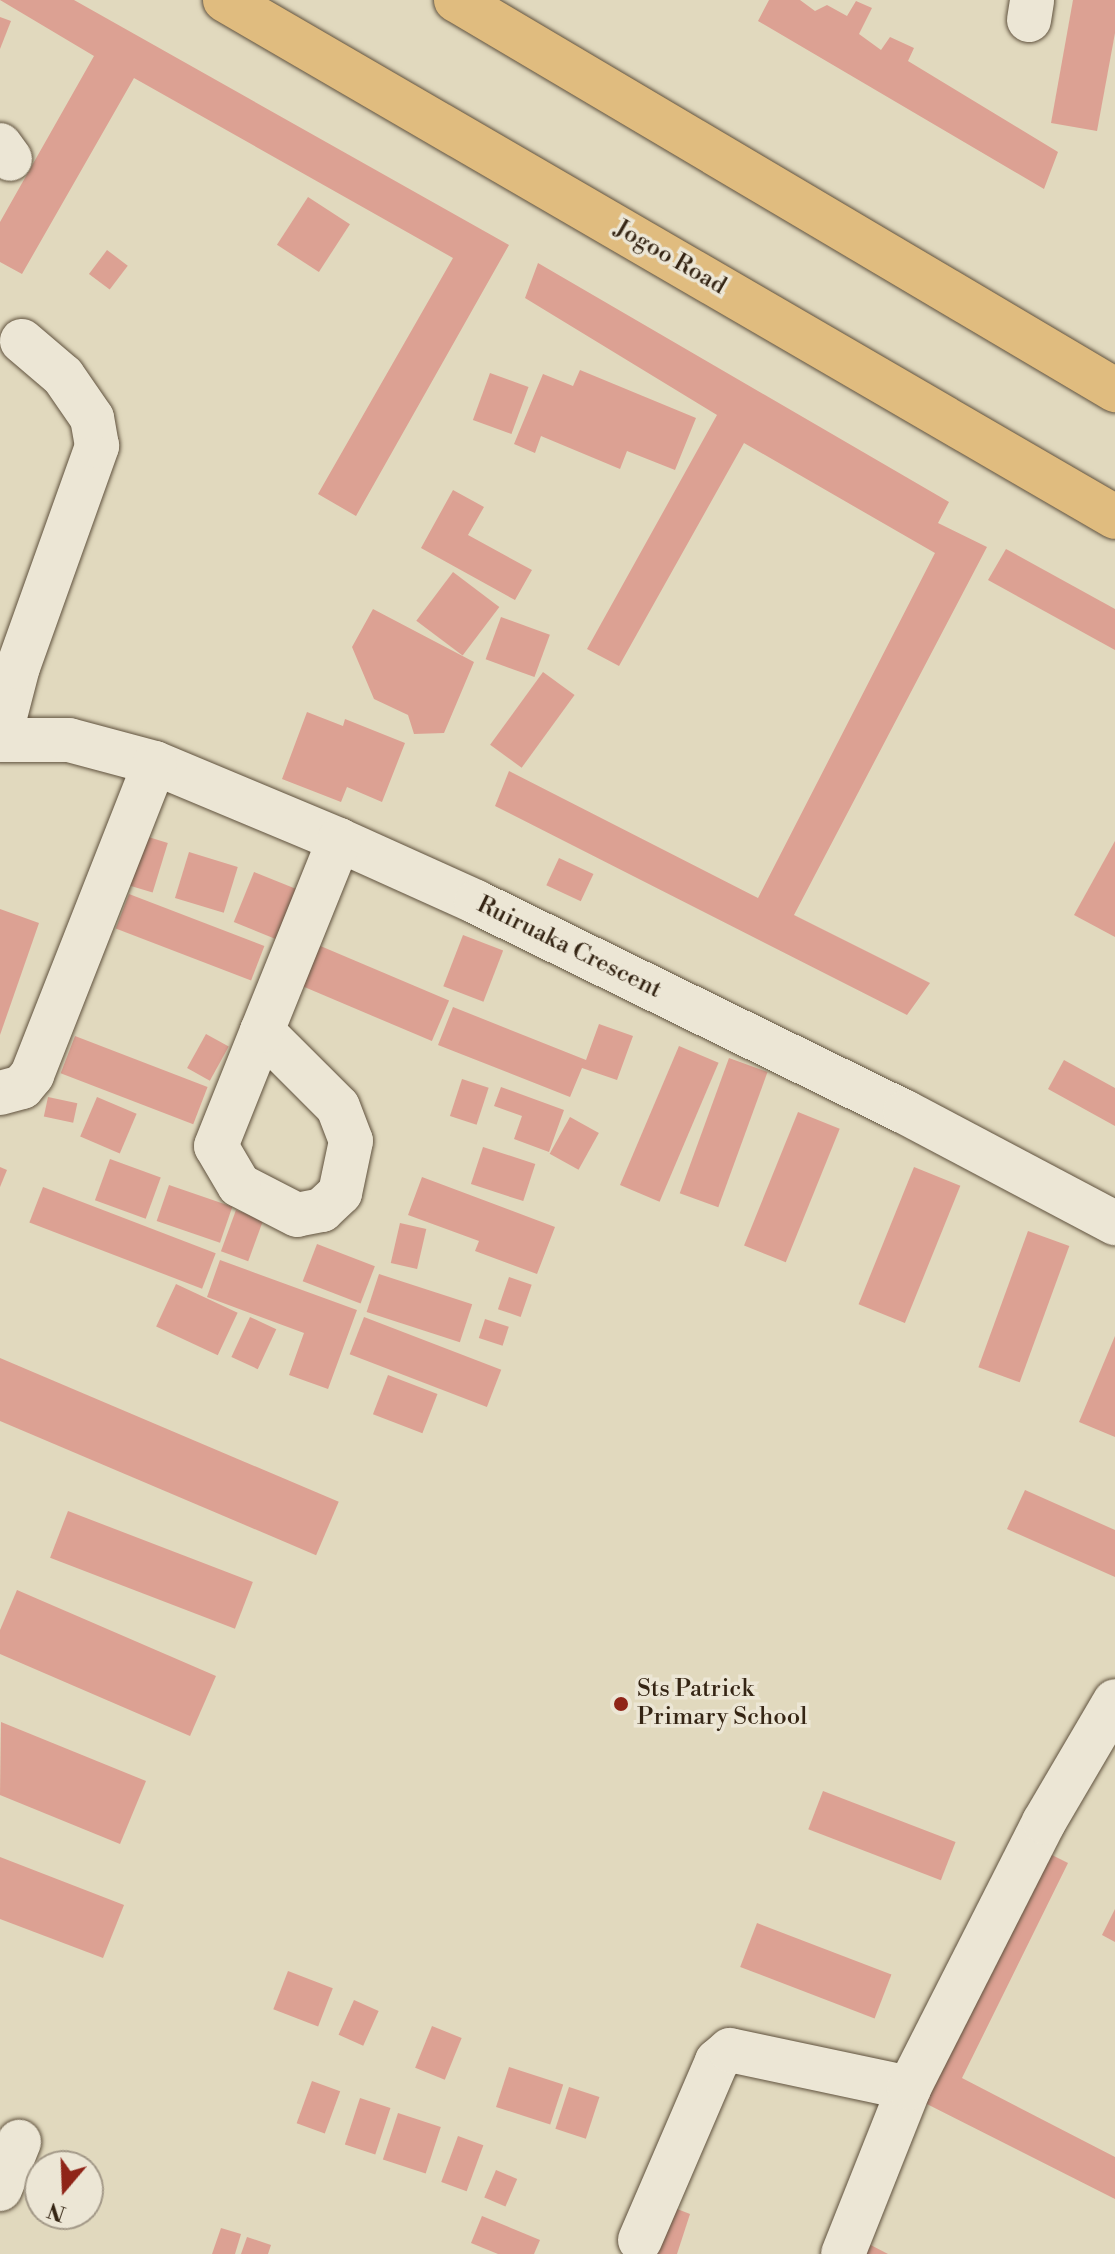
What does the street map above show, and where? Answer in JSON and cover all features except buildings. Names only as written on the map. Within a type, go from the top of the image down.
[{"type":"main road","name":"Jogoo Road","points":[[225,0],[1115,517]]},
{"type":"main road","points":[[456,0],[1115,390]]},
{"type":"street","points":[[0,738],[18,667],[97,446],[92,418],[63,376],[22,341]]},
{"type":"street","name":"Ruiruaka Crescent","points":[[0,738],[69,740],[155,763],[339,840],[476,902],[905,1112],[1115,1223]]},
{"type":"street","points":[[0,1093],[22,1087],[32,1075],[155,763]]},
{"type":"street","points":[[262,1031],[339,840]]},
{"type":"street","points":[[843,2254],[909,2088],[1044,1822],[1115,1701]]},
{"type":"street","points":[[640,2240],[717,2061],[730,2050],[909,2088]]},
{"type":"street","points":[[0,2189],[19,2142]]},
{"type":"place","name":"Sts Patrick Primary School","points":[[621,1704]]}]
